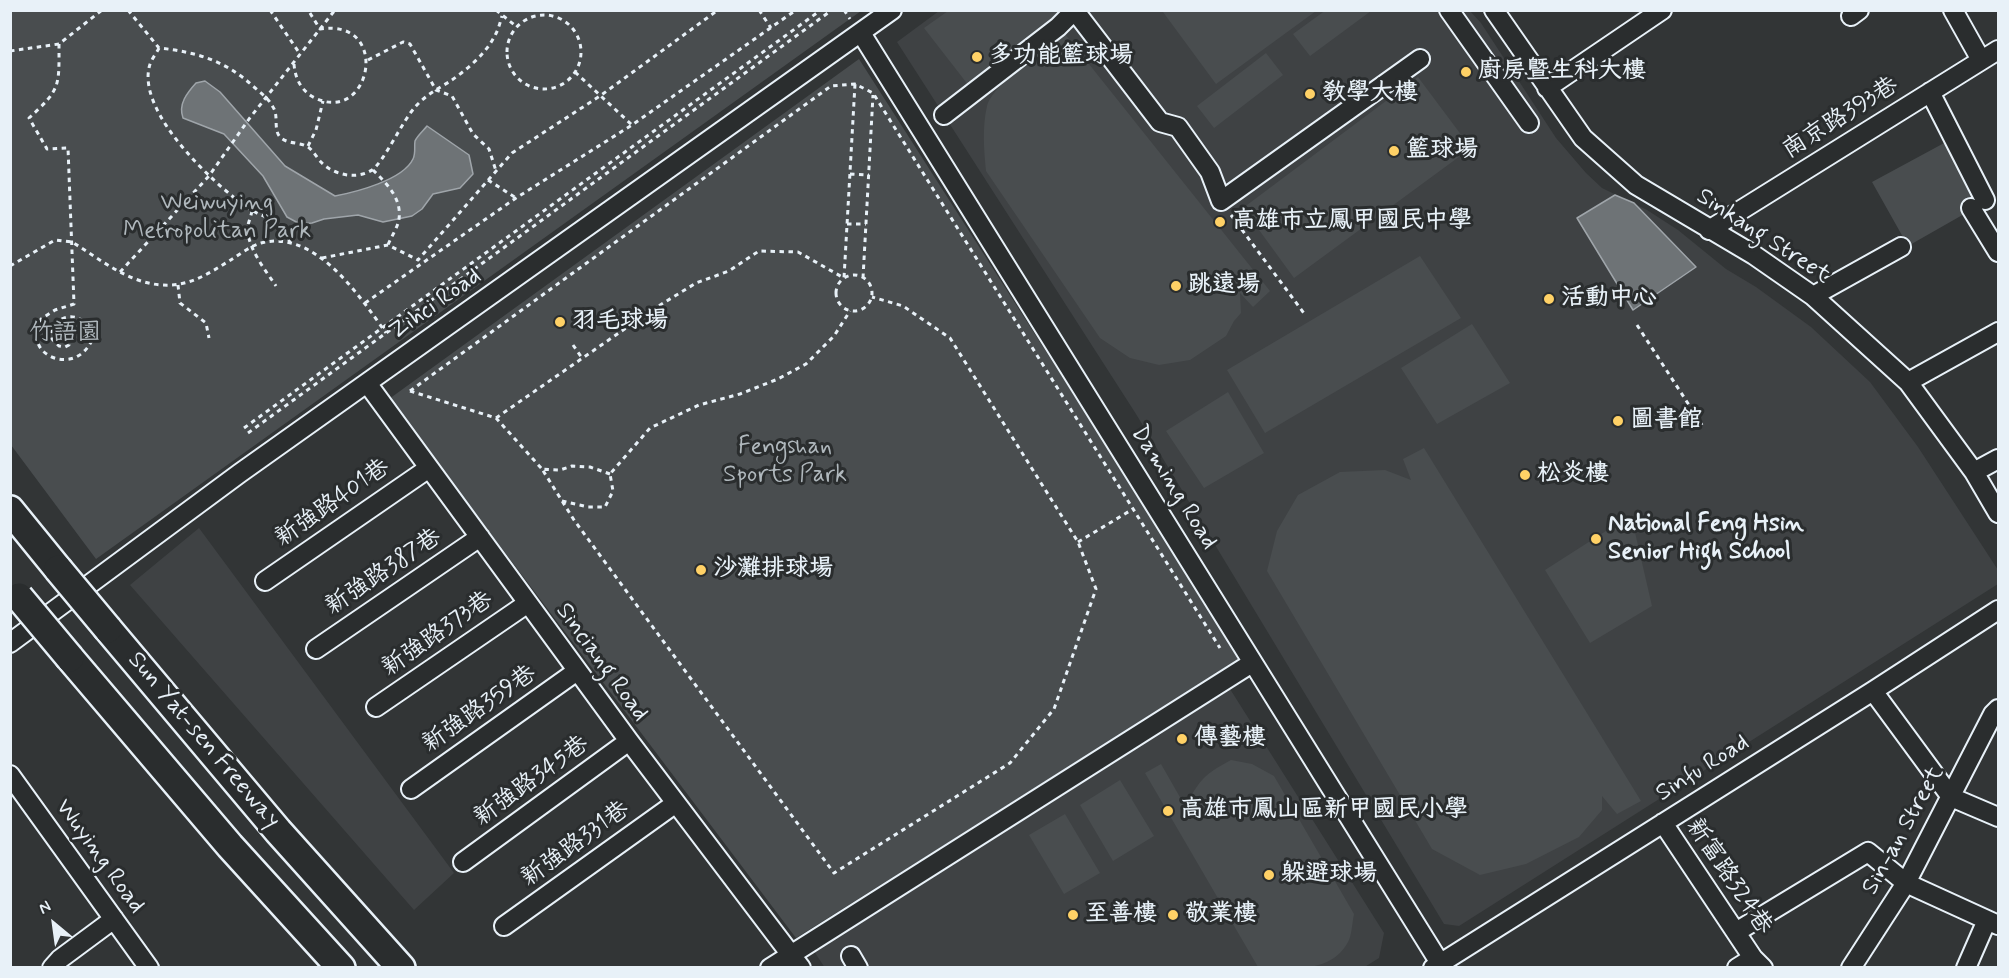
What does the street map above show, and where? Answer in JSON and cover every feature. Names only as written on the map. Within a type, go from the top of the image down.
[{"type":"highway","name":"Sun Yat-sen Freeway","points":[[10,510],[278,831],[401,968]]},
{"type":"highway","name":"Sun Yat-sen Freeway","points":[[15,592],[230,846],[341,968]]},
{"type":"street","name":"Zihci Road","points":[[10,643],[240,473],[892,10]]},
{"type":"street","points":[[1449,10],[1529,123]]},
{"type":"street","name":"Sinkang Street","points":[[1494,10],[1583,138],[1636,185],[1754,255],[1814,296],[1908,382],[1974,472],[1998,513]]},
{"type":"street","points":[[1547,88],[1662,10]]},
{"type":"street","points":[[1953,10],[1981,60]]},
{"type":"street","points":[[944,116],[1058,27],[1075,11],[1160,122],[1178,127],[1210,172],[1221,201],[1420,59]]},
{"type":"street","name":"Daming Road","points":[[861,33],[1439,966]]},
{"type":"street","name":"南京路393巷","points":[[1710,230],[1998,50]]},
{"type":"street","points":[[1930,92],[1984,197],[1998,252]]},
{"type":"street","points":[[1814,296],[1901,247]]},
{"type":"street","points":[[1908,382],[1998,332]]},
{"type":"street","name":"Sinciang Road","points":[[367,383],[577,671],[796,961]]},
{"type":"street","points":[[1974,472],[1998,459]]},
{"type":"street","name":"新強路401巷","points":[[265,580],[429,468]]},
{"type":"street","name":"新強路387巷","points":[[316,649],[480,537]]},
{"type":"street","name":"新強路373巷","points":[[376,707],[528,603]]},
{"type":"street","name":"Sinfu Road","points":[[1439,966],[1998,610]]},
{"type":"street","points":[[770,968],[796,961],[1252,663]]},
{"type":"street","name":"新強路359巷","points":[[411,789],[577,671]]},
{"type":"street","points":[[1873,691],[1951,797],[1998,817]]},
{"type":"street","name":"Sin-an Street","points":[[1851,968],[1906,883],[1996,712]]},
{"type":"street","name":"新強路345巷","points":[[463,862],[629,741]]},
{"type":"street","name":"Wuying Road","points":[[10,775],[149,968]]},
{"type":"street","name":"新強路331巷","points":[[504,926],[676,803]]},
{"type":"street","name":"新富路324巷","points":[[1663,823],[1758,963]]},
{"type":"street","points":[[1736,932],[1868,852],[1906,883],[1993,922],[1966,968]]},
{"type":"street","points":[[52,968],[60,959],[114,920]]},
{"type":"street","points":[[1737,968],[1758,963]]},
{"type":"path","points":[[10,51],[60,44],[102,10]]},
{"type":"path","points":[[128,10],[159,48],[186,51],[220,62],[243,76],[266,98],[277,114],[278,134],[284,140],[308,146],[322,163],[335,172],[351,175],[373,170],[414,108],[458,75],[480,55],[494,38],[502,16]]},
{"type":"path","points":[[270,10],[300,54]]},
{"type":"path","points":[[308,10],[320,30]]},
{"type":"path","points":[[120,272],[209,176],[249,119],[335,10]]},
{"type":"path","points":[[496,10],[517,27]]},
{"type":"path","points":[[322,258],[388,245],[418,260],[512,153],[600,96],[718,10]]},
{"type":"path","points":[[759,10],[771,28]]},
{"type":"path","points":[[365,303],[516,198],[632,125],[796,10]]},
{"type":"path","points":[[244,428],[821,10]]},
{"type":"path","points":[[248,433],[832,10]]},
{"type":"path","points":[[550,16],[561,19],[578,37],[581,48],[580,61],[575,72],[562,84],[545,89],[532,87],[522,82],[513,73],[508,62],[507,50],[510,38],[517,27],[532,18],[550,16]]},
{"type":"path","points":[[294,64],[295,75],[300,85],[312,97],[323,101],[340,100],[355,92],[365,77],[367,60],[364,48],[351,34],[339,29],[320,30]]},
{"type":"path","points":[[367,60],[398,44],[407,42],[436,90],[452,96],[473,134],[489,149],[496,171]]},
{"type":"path","points":[[60,44],[59,81],[50,99],[29,118],[47,149],[68,148],[74,304],[55,310],[41,319],[36,334],[46,355],[65,360],[76,358],[87,350],[93,339],[88,324],[80,318],[71,316],[62,320],[51,332],[51,338],[59,346],[65,348],[69,345],[69,340]]},
{"type":"path","points":[[159,48],[148,67],[149,84],[158,110],[182,149],[209,176],[252,211],[281,224],[290,242]]},
{"type":"path","points":[[575,72],[632,125]]},
{"type":"path","points":[[844,278],[855,84]]},
{"type":"path","points":[[872,297],[903,306],[950,338],[1078,542],[1096,589],[1054,709],[1010,763],[834,873],[574,520],[542,469],[496,418],[410,391],[831,86],[855,84],[873,93],[1220,648]]},
{"type":"path","points":[[863,278],[873,93]]},
{"type":"path","points":[[308,146],[316,130],[323,101]]},
{"type":"path","points":[[373,170],[391,189],[398,203],[399,219],[388,245]]},
{"type":"path","points":[[850,174],[869,175]]},
{"type":"path","points":[[488,180],[516,198]]},
{"type":"path","points":[[1221,201],[1306,316]]},
{"type":"path","points":[[252,211],[247,228],[260,263],[276,286]]},
{"type":"path","points":[[847,224],[866,224]]},
{"type":"path","points":[[10,266],[55,240],[72,242],[120,272],[148,284],[178,285],[199,279],[253,246],[273,241],[290,242],[322,258],[365,303],[386,333]]},
{"type":"path","points":[[496,418],[696,283],[729,271],[759,251],[798,252],[844,278]]},
{"type":"path","points":[[856,275],[863,278],[870,285],[872,297],[866,307],[850,311],[840,305],[835,294],[839,282],[856,275]]},
{"type":"path","points":[[178,285],[180,303],[206,323],[209,338]]},
{"type":"path","points":[[610,474],[650,428],[699,405],[740,394],[778,380],[806,364],[834,336],[850,311]]},
{"type":"path","points":[[1637,326],[1702,425]]},
{"type":"path","points":[[573,345],[582,358]]},
{"type":"path","points":[[542,469],[590,467],[610,474]]},
{"type":"path","points":[[562,501],[588,507],[605,507],[613,491],[610,474]]},
{"type":"path","points":[[1078,542],[1133,509]]},
{"type":"shaded area","name":"National Feng Hsin Senior High School","points":[[939,11],[1470,11],[1481,23],[1556,138],[1602,188],[1647,210],[1678,230],[1726,269],[1756,287],[1811,327],[1870,382],[1918,447],[1998,570],[1998,584],[1459,926],[1444,924],[1136,414],[897,42]]},
{"type":"shaded area","points":[[205,81],[220,92],[285,166],[335,196],[378,184],[400,173],[413,159],[415,141],[427,126],[469,155],[473,174],[460,188],[433,194],[422,209],[412,216],[383,222],[358,215],[300,224],[287,217],[263,176],[224,134],[183,118],[182,108],[187,95],[196,83]]},
{"type":"shaded area","points":[[1615,195],[1634,203],[1696,267],[1633,310],[1577,218]]},
{"type":"shaded area","points":[[199,528],[454,873],[414,910],[130,585]]},
{"type":"shaded area","name":"高雄市鳳山區新甲國民小學","points":[[1230,689],[1384,933],[1379,958],[1363,968],[825,968],[810,945]]},
{"type":"green space","points":[[1326,10],[1371,11],[1310,56],[1293,34]]},
{"type":"green space","name":"Weiwuying Metropolitan Park","points":[[11,11],[861,11],[96,559],[11,445]]},
{"type":"green space","name":"多功能籃球場","points":[[948,11],[1067,11],[969,86],[924,28]]},
{"type":"green space","points":[[1316,11],[1216,84],[1163,12]]},
{"type":"green space","points":[[1065,34],[1270,291],[1253,307],[1240,293],[1241,313],[1226,336],[1190,360],[1159,365],[1130,358],[1100,338],[986,171],[984,131],[985,114],[990,99],[1001,85],[1026,66],[1042,61],[1059,67],[1046,50]]},
{"type":"green space","points":[[1266,53],[1283,75],[1214,128],[1197,106]]},
{"type":"green space","name":"Fengshan Sports Park","points":[[859,59],[1242,658],[796,938],[389,399]]},
{"type":"green space","points":[[1418,77],[1471,148],[1294,278],[1243,208]]},
{"type":"green space","points":[[1946,142],[1980,205],[1908,246],[1872,182]]},
{"type":"green space","points":[[1420,256],[1461,318],[1265,433],[1227,370]]},
{"type":"green space","points":[[1472,324],[1510,383],[1437,424],[1401,368]]},
{"type":"green space","points":[[1228,392],[1264,453],[1204,488],[1166,431]]},
{"type":"green space","points":[[1424,448],[1641,801],[1617,814],[1602,796],[1602,810],[1579,837],[1526,864],[1480,875],[1432,849],[1267,571],[1277,531],[1298,495],[1340,472],[1385,470],[1411,480],[1403,459]]},
{"type":"green space","points":[[1631,515],[1652,606],[1590,643],[1545,570]]},
{"type":"green space","points":[[1231,760],[1252,764],[1274,776],[1354,914],[1348,942],[1331,960],[1308,967],[1258,967],[1145,773],[1161,764],[1185,806],[1204,778]]},
{"type":"green space","points":[[1120,780],[1154,836],[1113,861],[1080,805]]},
{"type":"green space","points":[[1065,814],[1100,873],[1064,894],[1029,835]]},
{"type":"place","name":"多功能籃球場","points":[[977,57]]},
{"type":"place","name":"廚房暨生科大樓","points":[[1466,72]]},
{"type":"place","name":"教學大樓","points":[[1310,94]]},
{"type":"place","name":"籃球場","points":[[1394,151]]},
{"type":"place","name":"高雄市立鳳甲國民中學","points":[[1220,222]]},
{"type":"place","name":"跳遠場","points":[[1176,286]]},
{"type":"place","name":"活動中心","points":[[1549,299]]},
{"type":"place","name":"羽毛球場","points":[[560,322]]},
{"type":"place","name":"圖書館","points":[[1618,421]]},
{"type":"place","name":"松炎樓","points":[[1525,475]]},
{"type":"place","name":"National Feng Hsin Senior High School","points":[[1596,539]]},
{"type":"place","name":"沙灘排球場","points":[[701,570]]},
{"type":"place","name":"傳藝樓","points":[[1182,739]]},
{"type":"place","name":"高雄市鳳山區新甲國民小學","points":[[1168,811]]},
{"type":"place","name":"躲避球場","points":[[1269,875]]},
{"type":"place","name":"至善樓","points":[[1073,915]]},
{"type":"place","name":"敬業樓","points":[[1173,915]]},
{"type":"park label","name":"竹語園","points":[[65,334]]}]
